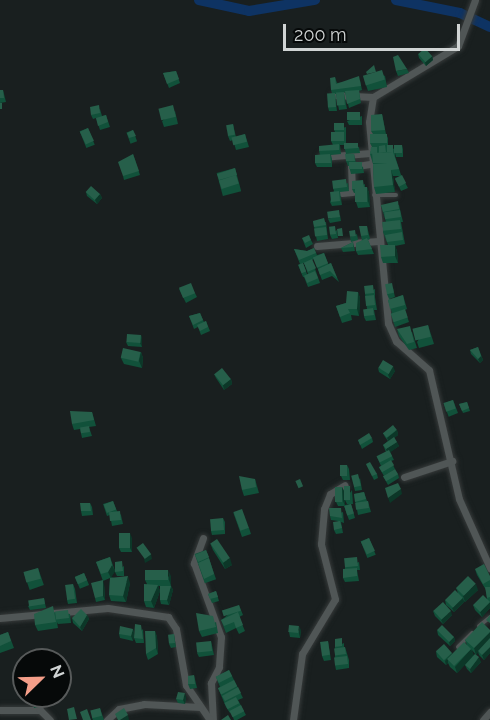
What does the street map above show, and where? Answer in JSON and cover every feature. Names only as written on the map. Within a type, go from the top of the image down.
[{"type":"street","points":[[335,95],[373,97],[448,55],[468,24],[475,0]]},
{"type":"street","points":[[373,97],[370,164],[390,330],[399,345],[428,366],[467,523],[490,568]]},
{"type":"street","points":[[322,157],[380,148]]},
{"type":"street","points":[[342,193],[352,192],[351,167],[370,164]]},
{"type":"street","points":[[317,246],[378,241]]},
{"type":"street","points":[[404,477],[452,461]]},
{"type":"street","points":[[293,720],[302,654],[335,599],[321,544],[324,509],[330,494],[345,485]]},
{"type":"street","points":[[203,538],[194,563],[221,637],[219,667],[211,683],[211,720]]},
{"type":"street","points":[[0,618],[98,608],[168,617],[176,629],[186,685],[211,720]]},
{"type":"street","points":[[107,720],[119,710],[144,704],[200,707]]},
{"type":"street","points":[[0,710],[40,710],[50,720]]},
{"type":"street","points":[[483,720],[490,712]]},
{"type":"lane","points":[[374,195],[396,195]]},
{"type":"lane","points":[[458,646],[490,617]]},
{"type":"building","points":[[425,48],[432,56],[425,62],[418,54]]},
{"type":"building","points":[[398,55],[407,69],[396,71],[393,57]]},
{"type":"building","points":[[374,65],[376,72],[367,74],[366,72]]},
{"type":"building","points":[[382,70],[385,80],[366,85],[363,76]]},
{"type":"building","points":[[176,71],[179,79],[167,84],[163,73]]},
{"type":"building","points":[[359,76],[361,86],[331,90],[330,78],[335,77],[336,84]]},
{"type":"building","points":[[0,90],[3,90],[4,98],[0,98]]},
{"type":"building","points":[[359,90],[360,99],[347,104],[345,91]]},
{"type":"building","points":[[344,92],[345,105],[337,106],[336,93]]},
{"type":"building","points":[[335,93],[336,107],[328,108],[327,94]]},
{"type":"building","points":[[99,105],[100,113],[91,115],[90,107]]},
{"type":"building","points":[[173,105],[176,117],[161,120],[158,109]]},
{"type":"building","points":[[347,112],[360,112],[360,120],[347,120]]},
{"type":"building","points":[[382,114],[385,130],[371,131],[371,115]]},
{"type":"building","points":[[106,115],[108,122],[98,126],[96,118]]},
{"type":"building","points":[[334,123],[344,123],[344,130],[334,130]]},
{"type":"building","points":[[233,124],[235,135],[228,136],[226,125]]},
{"type":"building","points":[[88,128],[94,141],[86,144],[80,132]]},
{"type":"building","points":[[133,130],[136,136],[129,138],[127,133]]},
{"type":"building","points":[[331,132],[344,132],[344,141],[331,141]]},
{"type":"building","points":[[245,134],[247,142],[233,145],[231,137]]},
{"type":"building","points":[[370,134],[387,134],[387,143],[370,143]]},
{"type":"building","points":[[344,143],[358,143],[358,148],[344,149]]},
{"type":"building","points":[[339,144],[339,150],[319,151],[319,146]]},
{"type":"building","points":[[385,145],[386,152],[379,153],[379,146]]},
{"type":"building","points":[[387,145],[393,145],[393,152],[387,152]]},
{"type":"building","points":[[394,145],[402,145],[402,153],[394,153]]},
{"type":"building","points":[[371,147],[377,147],[377,153],[370,154]]},
{"type":"building","points":[[393,152],[399,169],[391,170],[393,185],[374,187],[373,164],[387,163],[373,163],[372,153]]},
{"type":"building","points":[[133,154],[139,171],[123,176],[118,162]]},
{"type":"building","points":[[330,154],[331,163],[315,163],[315,155]]},
{"type":"building","points":[[345,154],[354,154],[355,161],[346,161]]},
{"type":"building","points":[[349,162],[362,162],[362,169],[349,169]]},
{"type":"building","points":[[235,168],[237,175],[219,180],[217,174]]},
{"type":"building","points":[[236,175],[239,184],[222,189],[219,181]]},
{"type":"building","points":[[402,175],[406,183],[399,187],[395,179]]},
{"type":"building","points":[[346,179],[347,187],[333,189],[332,181]]},
{"type":"building","points":[[363,180],[364,187],[352,189],[352,181]]},
{"type":"building","points":[[91,186],[100,194],[95,200],[86,192]]},
{"type":"building","points":[[355,187],[367,187],[367,202],[355,202]]},
{"type":"building","points":[[339,191],[340,201],[331,202],[330,192]]},
{"type":"building","points":[[398,201],[399,209],[383,212],[381,205]]},
{"type":"building","points":[[339,210],[340,217],[328,219],[327,212]]},
{"type":"building","points":[[400,210],[401,217],[385,219],[384,212]]},
{"type":"building","points":[[324,218],[326,225],[314,227],[313,221]]},
{"type":"building","points":[[400,220],[401,229],[383,231],[382,222]]},
{"type":"building","points":[[335,226],[336,234],[330,235],[329,227]]},
{"type":"building","points":[[359,226],[367,226],[368,235],[361,236]]},
{"type":"building","points":[[326,227],[327,235],[315,236],[314,228]]},
{"type":"building","points":[[342,228],[343,236],[338,236],[337,229]]},
{"type":"building","points":[[355,230],[356,236],[350,237],[349,231]]},
{"type":"building","points":[[402,232],[403,240],[387,242],[385,235]]},
{"type":"building","points":[[309,235],[311,240],[305,243],[302,238]]},
{"type":"building","points":[[367,238],[372,249],[356,251],[356,243]]},
{"type":"building","points":[[353,242],[353,247],[341,248]]},
{"type":"building","points":[[380,245],[395,245],[395,256],[381,257]]},
{"type":"building","points":[[314,248],[316,253],[299,260],[294,249],[307,251]]},
{"type":"building","points":[[324,253],[328,263],[317,268],[313,257]]},
{"type":"building","points":[[312,259],[316,268],[308,272],[304,263]]},
{"type":"building","points":[[303,263],[306,271],[302,273],[298,265]]},
{"type":"building","points":[[331,263],[337,278],[330,271],[320,275],[318,269]]},
{"type":"building","points":[[315,271],[318,278],[307,283],[304,276]]},
{"type":"building","points":[[191,283],[195,293],[183,298],[179,288]]},
{"type":"building","points":[[392,283],[394,293],[387,294],[385,284]]},
{"type":"building","points":[[373,285],[374,293],[365,294],[364,286]]},
{"type":"building","points":[[347,291],[358,292],[357,309],[348,309],[350,313],[340,317],[336,306],[346,303]]},
{"type":"building","points":[[374,295],[375,305],[366,306],[365,296]]},
{"type":"building","points":[[403,295],[405,305],[390,309],[388,300]]},
{"type":"building","points":[[373,308],[374,315],[364,316],[363,309]]},
{"type":"building","points":[[405,309],[408,318],[394,322],[391,314]]},
{"type":"building","points":[[200,313],[203,320],[193,325],[189,316]]},
{"type":"building","points":[[206,321],[208,327],[200,331],[197,325]]},
{"type":"building","points":[[428,325],[431,337],[415,341],[412,329]]},
{"type":"building","points":[[410,326],[414,342],[407,344],[397,329]]},
{"type":"building","points":[[127,334],[141,335],[140,343],[126,342]]},
{"type":"building","points":[[478,347],[481,356],[478,359],[470,350]]},
{"type":"building","points":[[123,348],[141,352],[138,362],[121,358]]},
{"type":"building","points":[[383,360],[393,366],[389,374],[378,368]]},
{"type":"building","points":[[222,368],[231,379],[223,385],[214,374]]},
{"type":"building","points":[[453,400],[456,409],[446,412],[443,403]]},
{"type":"building","points":[[467,402],[469,408],[462,411],[459,404]]},
{"type":"building","points":[[70,411],[92,412],[94,420],[72,424]]},
{"type":"building","points":[[393,425],[397,430],[387,438],[383,433]]},
{"type":"building","points":[[89,426],[90,432],[81,433],[80,427]]},
{"type":"building","points":[[369,433],[372,438],[360,445],[358,440]]},
{"type":"building","points":[[394,437],[397,442],[386,449],[383,445]]},
{"type":"building","points":[[389,450],[392,456],[380,463],[377,456]]},
{"type":"building","points":[[391,460],[394,465],[382,472],[379,467]]},
{"type":"building","points":[[370,462],[377,474],[372,476],[366,464]]},
{"type":"building","points":[[340,465],[347,465],[347,476],[340,476]]},
{"type":"building","points":[[395,469],[398,474],[386,481],[383,476]]},
{"type":"building","points":[[358,474],[361,486],[354,487],[351,476]]},
{"type":"building","points":[[239,476],[255,479],[256,487],[242,490]]},
{"type":"building","points":[[300,479],[303,486],[299,488],[295,481]]},
{"type":"building","points":[[398,483],[401,489],[388,498],[385,488]]},
{"type":"building","points":[[344,486],[350,486],[350,500],[344,500]]},
{"type":"building","points":[[335,487],[342,487],[342,502],[335,502]]},
{"type":"building","points":[[364,492],[366,499],[355,502],[354,494]]},
{"type":"building","points":[[113,501],[116,509],[107,513],[104,505]]},
{"type":"building","points":[[368,501],[369,508],[356,510],[355,503]]},
{"type":"building","points":[[80,503],[90,503],[91,511],[81,511]]},
{"type":"building","points":[[351,504],[354,514],[347,516],[344,506]]},
{"type":"building","points":[[329,508],[341,508],[342,518],[330,516]]},
{"type":"building","points":[[242,509],[249,528],[240,531],[234,512]]},
{"type":"building","points":[[120,511],[121,520],[110,521],[109,512]]},
{"type":"building","points":[[223,518],[224,530],[211,531],[210,519]]},
{"type":"building","points":[[340,521],[342,528],[334,530],[333,522]]},
{"type":"building","points":[[119,533],[130,533],[130,548],[119,548]]},
{"type":"building","points":[[369,538],[375,551],[367,554],[361,542]]},
{"type":"building","points":[[217,539],[230,558],[223,563],[210,543]]},
{"type":"building","points":[[143,543],[151,554],[145,559],[137,548]]},
{"type":"building","points":[[206,550],[209,557],[198,562],[195,555]]},
{"type":"building","points":[[110,557],[112,565],[108,572],[101,574],[96,562]]},
{"type":"building","points":[[357,557],[358,566],[345,567],[344,558]]},
{"type":"building","points":[[209,558],[214,574],[204,579],[198,563]]},
{"type":"building","points":[[122,561],[123,571],[115,572],[115,562]]},
{"type":"building","points":[[484,564],[490,580],[483,584],[475,569]]},
{"type":"building","points":[[38,568],[41,579],[26,583],[24,572]]},
{"type":"building","points":[[357,568],[357,576],[343,578],[343,569]]},
{"type":"building","points":[[145,570],[168,570],[168,580],[145,580]]},
{"type":"building","points":[[84,573],[87,580],[78,584],[75,577]]},
{"type":"building","points":[[128,576],[123,596],[109,595],[110,578]]},
{"type":"building","points":[[468,576],[476,584],[464,596],[456,588]]},
{"type":"building","points":[[103,580],[103,596],[95,598],[91,583]]},
{"type":"building","points":[[73,584],[75,599],[67,600],[65,585]]},
{"type":"building","points":[[144,584],[158,585],[151,601],[144,601]]},
{"type":"building","points":[[160,586],[171,586],[167,600],[160,600]]},
{"type":"building","points":[[485,587],[490,587],[490,597],[487,598]]},
{"type":"building","points":[[455,590],[463,598],[453,608],[445,600]]},
{"type":"building","points":[[216,591],[218,597],[210,599],[208,594]]},
{"type":"building","points":[[483,595],[490,602],[480,612],[473,605]]},
{"type":"building","points":[[44,598],[45,604],[29,606],[28,601]]},
{"type":"building","points":[[443,602],[451,611],[441,620],[433,611]]},
{"type":"building","points":[[239,605],[241,611],[224,616],[222,611]]},
{"type":"building","points":[[53,606],[56,622],[35,625],[34,614]]},
{"type":"building","points":[[81,609],[87,615],[80,627],[72,618]]},
{"type":"building","points":[[68,610],[69,618],[56,620],[55,612]]},
{"type":"building","points":[[238,612],[243,625],[236,628],[234,622],[224,626],[221,620]]},
{"type":"building","points":[[196,613],[213,616],[216,627],[199,631]]},
{"type":"building","points":[[482,622],[490,632],[474,648],[465,640]]},
{"type":"building","points":[[135,624],[141,625],[143,639],[134,638]]},
{"type":"building","points":[[289,625],[299,626],[298,633],[288,632]]},
{"type":"building","points":[[442,625],[454,637],[449,642],[437,630]]},
{"type":"building","points":[[120,626],[133,629],[131,636],[119,634]]},
{"type":"building","points":[[145,631],[155,631],[156,648],[146,654]]},
{"type":"building","points":[[8,632],[11,641],[0,646],[0,635]]},
{"type":"building","points":[[174,634],[175,643],[169,644],[168,635]]},
{"type":"building","points":[[342,638],[342,646],[335,647],[335,639]]},
{"type":"building","points":[[490,638],[490,647],[482,655],[478,651]]},
{"type":"building","points":[[211,641],[212,651],[197,653],[196,643]]},
{"type":"building","points":[[328,641],[330,655],[322,656],[320,642]]},
{"type":"building","points":[[464,642],[471,649],[454,666],[447,659]]},
{"type":"building","points":[[444,644],[452,653],[444,660],[436,651]]},
{"type":"building","points":[[345,647],[346,654],[335,655],[334,649]]},
{"type":"building","points":[[475,654],[479,657],[470,669],[465,665]]},
{"type":"building","points":[[347,656],[348,664],[335,666],[334,658]]},
{"type":"building","points":[[229,670],[232,676],[219,683],[216,677]]},
{"type":"building","points":[[194,675],[195,684],[188,684],[188,676]]},
{"type":"building","points":[[234,680],[237,686],[221,694],[218,688]]},
{"type":"building","points":[[238,687],[241,693],[225,701],[222,696]]},
{"type":"building","points":[[178,692],[185,693],[183,700],[176,699]]},
{"type":"building","points":[[236,697],[239,703],[228,709],[224,703]]},
{"type":"building","points":[[241,705],[244,711],[233,717],[229,711]]},
{"type":"building","points":[[74,707],[77,719],[69,720],[67,709]]},
{"type":"building","points":[[100,708],[102,716],[92,718],[90,710]]},
{"type":"building","points":[[124,708],[128,715],[118,720],[115,714]]},
{"type":"building","points":[[87,709],[91,720],[83,720],[80,712]]},
{"type":"building","points":[[228,715],[231,720],[221,720]]},
{"type":"waterway","points":[[199,0],[249,11],[315,0]]},
{"type":"waterway","points":[[396,0],[460,13],[490,27]]}]
